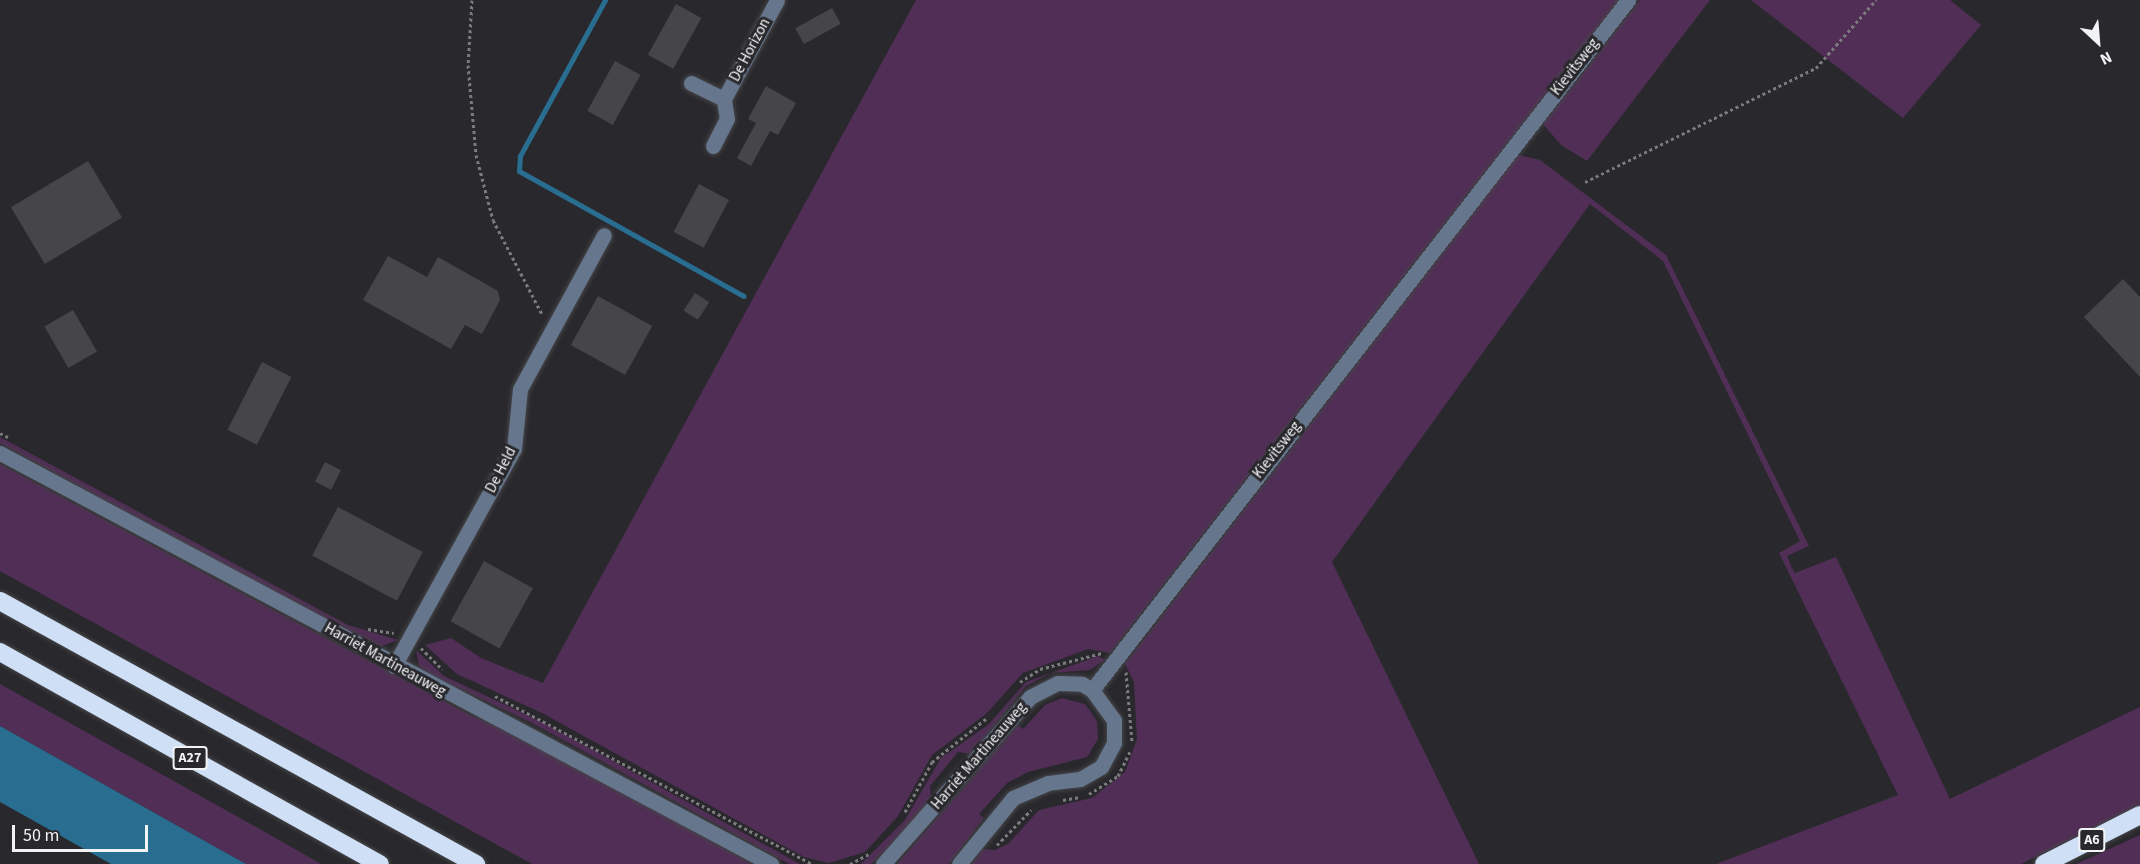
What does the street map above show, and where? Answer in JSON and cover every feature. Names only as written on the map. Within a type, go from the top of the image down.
[{"type":"highway","points":[[0,601],[476,864]]},
{"type":"highway","name":"A27","points":[[0,652],[380,864]]},
{"type":"highway","name":"A6","points":[[2044,864],[2140,815]]},
{"type":"street","name":"De Horizon","points":[[713,147],[727,119],[724,99],[777,0]]},
{"type":"street","name":"Kievitsweg","points":[[1092,690],[1628,0]]},
{"type":"street","name":"De Horizon","points":[[691,83],[724,99]]},
{"type":"street","name":"De Held","points":[[394,666],[514,449],[520,389],[604,235]]},
{"type":"street","name":"Harriet Martineauweg","points":[[0,453],[394,666],[771,864]]},
{"type":"street","name":"Harriet Martineauweg","points":[[883,864],[1030,697],[1058,683],[1082,684],[1092,690]]},
{"type":"street","points":[[959,864],[1013,798],[1048,783],[1080,779],[1101,767],[1114,743],[1114,720],[1092,690]]},
{"type":"path","points":[[472,0],[468,65],[476,155],[493,220],[527,291],[553,331]]},
{"type":"path","points":[[1585,183],[1816,68],[1876,0]]},
{"type":"shaded area","points":[[916,0],[1619,0],[1110,653],[1088,649],[1023,673],[986,714],[932,755],[898,816],[865,852],[829,863],[804,857],[542,713],[457,674],[425,645],[451,638],[481,658],[543,683]]},
{"type":"shaded area","points":[[1640,0],[1710,0],[1587,161],[1561,145],[1543,124]]},
{"type":"shaded area","points":[[1751,0],[1950,0],[1981,25],[1903,118]]},
{"type":"shaded area","points":[[1518,155],[1540,160],[1666,255],[1809,546],[1787,556],[1792,568],[1795,573],[1836,557],[1950,799],[2140,707],[2140,805],[2021,864],[1716,864],[1898,795],[1779,553],[1800,541],[1663,261],[1590,204],[1332,562],[1479,864],[971,864],[983,849],[995,850],[1008,844],[1039,810],[1092,798],[1125,772],[1137,739],[1134,682],[1125,664]]},
{"type":"shaded area","points":[[0,437],[348,625],[398,640],[379,647],[360,638],[0,443]]},
{"type":"shaded area","points":[[0,464],[470,715],[521,737],[752,864],[532,864],[0,571]]},
{"type":"shaded area","points":[[416,650],[444,676],[542,722],[800,864],[789,864],[534,724],[427,673],[419,666]]},
{"type":"shaded area","points":[[1098,656],[1105,660],[1090,670],[1051,673],[1026,686],[971,754],[958,752],[930,786],[931,799],[882,854],[871,864],[861,864],[905,820],[941,758],[988,725],[1026,682]]},
{"type":"shaded area","points":[[0,684],[321,864],[246,864],[176,825],[0,726]]},
{"type":"shaded area","points":[[1062,698],[1085,704],[1097,721],[1098,739],[1087,757],[1028,772],[1007,783],[979,814],[984,818],[949,864],[897,864],[1018,725],[1023,729],[1045,705]]},
{"type":"shaded area","points":[[2140,835],[2140,864],[2076,864]]},
{"type":"water","points":[[0,726],[246,864],[111,864],[0,802]]},
{"type":"building","points":[[676,4],[701,18],[673,69],[648,55]]},
{"type":"building","points":[[832,8],[841,24],[804,44],[795,28]]},
{"type":"building","points":[[615,61],[640,75],[613,125],[587,111]]},
{"type":"building","points":[[766,86],[796,103],[778,135],[770,131],[751,166],[737,158],[756,123],[748,119]]},
{"type":"building","points":[[88,161],[122,218],[45,264],[11,207]]},
{"type":"building","points":[[699,184],[729,200],[704,248],[674,232]]},
{"type":"building","points":[[388,256],[427,277],[438,257],[498,291],[500,300],[482,334],[465,325],[451,349],[363,300]]},
{"type":"building","points":[[2123,279],[2140,297],[2140,377],[2084,317]]},
{"type":"building","points":[[695,293],[709,302],[698,320],[684,311]]},
{"type":"building","points":[[598,296],[652,326],[625,375],[571,345]]},
{"type":"building","points":[[73,310],[97,352],[68,368],[44,326]]},
{"type":"building","points":[[262,362],[291,377],[257,445],[227,430]]},
{"type":"building","points":[[325,462],[341,470],[331,490],[315,482]]},
{"type":"building","points":[[338,507],[423,552],[397,601],[312,556]]},
{"type":"building","points":[[484,561],[533,588],[500,648],[451,621]]},
{"type":"waterway","points":[[605,0],[520,156],[519,171],[744,296]]}]
